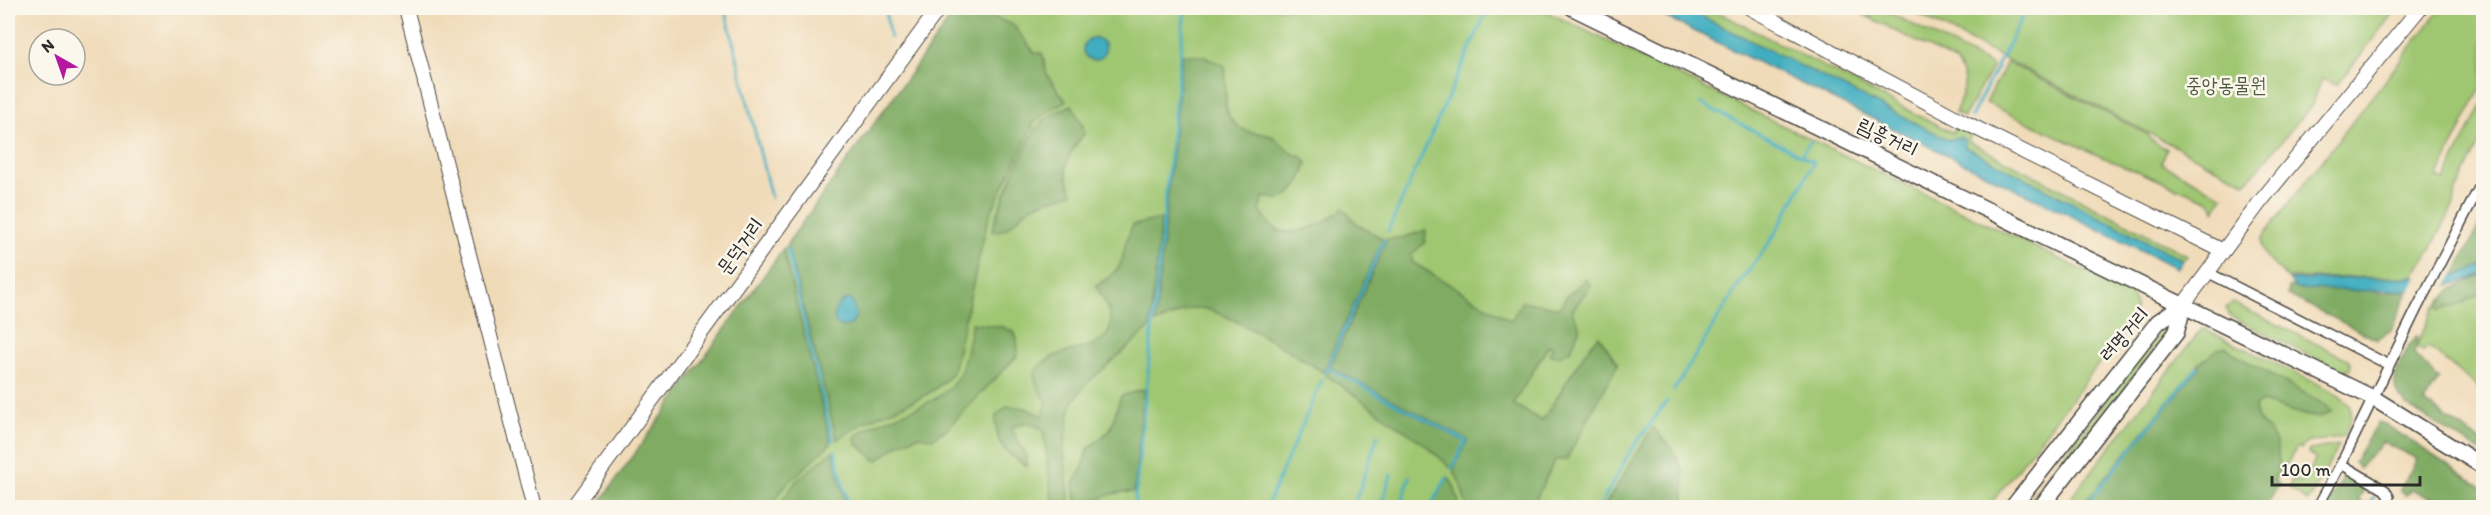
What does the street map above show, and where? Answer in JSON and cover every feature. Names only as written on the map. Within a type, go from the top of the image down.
[{"type":"main road","name":"림흥거리","points":[[1574,8],[2373,398],[2484,467]]},
{"type":"main road","name":"려명거리","points":[[2012,507],[2158,322],[2184,304]]},
{"type":"main road","name":"려명거리","points":[[2040,507],[2176,333],[2184,304]]},
{"type":"street","points":[[406,8],[534,507]]},
{"type":"street","name":"문덕거리","points":[[573,507],[939,8]]},
{"type":"street","points":[[1750,8],[1964,122],[2223,250]]},
{"type":"street","points":[[2184,304],[2223,250],[2420,8]]},
{"type":"street","points":[[2317,507],[2341,464],[2484,178]]},
{"type":"street","points":[[2208,272],[2389,365]]},
{"type":"street","points":[[2341,464],[2380,487],[2389,497],[2385,507]]},
{"type":"green space","points":[[958,8],[1539,8],[2130,293],[2136,304],[2134,318],[1988,507],[596,508]]},
{"type":"green space","points":[[958,8],[971,8],[1013,25],[1035,53],[1042,53],[1047,75],[1066,101],[1034,123],[992,210],[986,227],[953,371],[937,388],[927,394],[868,420],[837,440],[787,244]]},
{"type":"green space","points":[[1685,8],[1710,8],[1953,133],[1956,126],[1972,134],[1968,141],[2187,255],[2183,260],[1965,147],[1964,139],[1949,140]]},
{"type":"green space","points":[[1851,8],[1881,8],[1993,66],[1964,117],[1955,113],[1961,99],[1964,81],[1955,61]]},
{"type":"green space","name":"중앙동물원","points":[[1906,8],[2397,8],[2337,85],[2322,79],[2312,105],[2246,183]]},
{"type":"green space","points":[[2447,8],[2483,8],[2479,20],[2483,23],[2483,83],[2437,178],[2444,181],[2483,102],[2483,135],[2456,191],[2454,205],[2430,251],[2413,277],[2287,278],[2264,253],[2262,242],[2264,235],[2435,16]]},
{"type":"green space","points":[[1182,54],[1206,57],[1225,66],[1226,104],[1231,120],[1247,131],[1275,138],[1290,152],[1301,156],[1307,163],[1300,180],[1289,195],[1278,199],[1264,197],[1259,210],[1274,228],[1282,231],[1301,231],[1320,224],[1343,208],[1358,225],[1383,239],[1323,372],[1261,335],[1210,310],[1193,309],[1155,323]]},
{"type":"green space","points":[[2007,62],[2147,134],[2151,140],[2167,149],[2161,163],[2223,196],[2215,210],[2207,200],[2104,158],[1986,103]]},
{"type":"green space","points":[[1072,105],[1083,126],[1084,134],[1073,148],[1067,162],[1067,176],[1073,193],[1036,205],[1026,210],[1004,229],[992,231],[1013,176],[1034,133],[1047,118]]},
{"type":"green space","points":[[2483,217],[2483,265],[2454,276],[2455,274]]},
{"type":"green space","points":[[1161,219],[1150,328],[1085,385],[1071,405],[1064,449],[1070,507],[1053,507],[1043,429],[1026,422],[1011,428],[1026,455],[1027,466],[1002,446],[997,434],[996,416],[1007,406],[1025,408],[1043,416],[1047,403],[1037,386],[1034,374],[1042,364],[1054,357],[1093,345],[1103,339],[1109,330],[1110,317],[1096,286],[1108,278],[1120,265],[1133,225]]},
{"type":"green space","points":[[1426,230],[1425,242],[1412,254],[1412,262],[1511,321],[1522,301],[1559,308],[1566,297],[1586,279],[1591,285],[1572,311],[1580,327],[1571,350],[1557,357],[1549,354],[1553,347],[1549,345],[1513,404],[1542,421],[1586,351],[1599,336],[1618,364],[1566,460],[1555,460],[1532,507],[1467,507],[1460,483],[1453,470],[1468,440],[1330,367],[1387,239],[1401,238]]},
{"type":"green space","points":[[783,249],[831,443],[783,488],[771,507],[596,507]]},
{"type":"green space","points":[[2483,274],[2483,292],[2460,304],[2440,310],[2438,307],[2450,290]]},
{"type":"green space","points":[[2483,276],[2483,391],[2429,347],[2423,351],[2416,348],[2433,309],[2449,293]]},
{"type":"green space","points":[[2293,286],[2296,289],[2375,289],[2376,292],[2386,294],[2387,292],[2408,292],[2391,330],[2377,340],[2288,295],[2289,287]]},
{"type":"green space","points":[[2233,303],[2348,359],[2351,364],[2350,370],[2342,372],[2230,316],[2226,308]]},
{"type":"green space","points":[[972,323],[1003,327],[1014,332],[1018,355],[947,429],[933,438],[917,436],[898,445],[877,461],[856,443],[855,437],[867,428],[926,404],[951,386],[960,373],[966,355]]},
{"type":"green space","points":[[2163,327],[2168,332],[2032,507],[2023,508]]},
{"type":"green space","points":[[2204,329],[2330,390],[2343,399],[2352,414],[2344,436],[2306,443],[2301,449],[2297,447],[2282,472],[2280,471],[2273,436],[2257,420],[2255,406],[2262,402],[2318,417],[2331,411],[2315,399],[2237,356],[2226,347],[2199,364],[2081,507],[2063,508],[2201,330]]},
{"type":"green space","points":[[2416,336],[2418,338],[2414,354],[2439,379],[2424,402],[2483,443],[2483,453],[2406,405],[2397,393],[2395,379],[2397,371]]},
{"type":"green space","points":[[2226,347],[2237,356],[2315,399],[2332,411],[2319,417],[2308,416],[2262,402],[2255,406],[2260,422],[2271,433],[2278,450],[2280,471],[2274,481],[2279,484],[2270,500],[2262,508],[2203,505],[2167,505],[2163,508],[2084,507],[2200,367],[2199,364],[2218,349]]},
{"type":"green space","points":[[1329,369],[1465,442],[1451,468],[1428,447],[1326,375]]},
{"type":"green space","points":[[1144,389],[1134,492],[1117,493],[1077,505],[1074,484],[1083,467],[1087,450],[1110,430],[1121,396]]},
{"type":"green space","points":[[2378,422],[2385,424],[2483,488],[2483,505],[2430,498],[2412,489],[2407,495],[2400,490],[2417,459],[2383,442],[2359,468],[2354,462]]},
{"type":"green space","points":[[1653,427],[1675,453],[1684,473],[1684,507],[1648,507],[1645,501],[1644,507],[1604,507]]},
{"type":"green space","points":[[2339,445],[2312,496],[2307,501],[2290,488],[2292,478],[2301,483],[2316,459],[2308,453],[2309,450]]},
{"type":"green space","points":[[833,451],[847,507],[778,507],[796,481]]},
{"type":"green space","points":[[2345,474],[2366,483],[2358,499],[2366,507],[2326,508]]},
{"type":"green space","points":[[1448,477],[1454,486],[1460,507],[1430,507]]},
{"type":"water","points":[[1647,8],[1685,8],[1949,140],[1958,137],[1964,139],[1965,147],[2183,260],[2177,268]]},
{"type":"water","points":[[1094,38],[1102,41],[1105,49],[1102,57],[1094,60],[1086,57],[1083,49],[1086,41]]},
{"type":"water","points":[[2483,265],[2483,273],[2464,281],[2418,289],[2367,291],[2296,289],[2289,280],[2456,276]]},
{"type":"water","points":[[849,299],[853,303],[856,316],[851,325],[842,327],[836,324],[835,312],[841,302]]},
{"type":"pier","points":[[2454,273],[2445,290],[2409,293],[2418,275]]},
{"type":"waterway","points":[[725,8],[771,198]]},
{"type":"waterway","points":[[885,8],[890,38]]},
{"type":"waterway","points":[[1134,508],[1185,8]]},
{"type":"waterway","points":[[1388,231],[1488,8]]},
{"type":"waterway","points":[[1971,117],[2027,8]]},
{"type":"waterway","points":[[1674,390],[1741,281],[1774,236],[1814,162],[1700,103]]},
{"type":"waterway","points":[[1801,155],[1811,141]]},
{"type":"waterway","points":[[1325,373],[1384,240]]},
{"type":"waterway","points":[[787,249],[833,441]]},
{"type":"waterway","points":[[2083,508],[2198,367]]},
{"type":"waterway","points":[[1328,368],[1466,441],[1452,468]]},
{"type":"waterway","points":[[1266,508],[1322,380]]},
{"type":"waterway","points":[[1599,508],[1629,453],[1667,401]]},
{"type":"waterway","points":[[1353,508],[1378,435]]},
{"type":"waterway","points":[[835,451],[849,508]]},
{"type":"waterway","points":[[1380,508],[1391,475]]},
{"type":"waterway","points":[[1400,508],[1410,477]]},
{"type":"waterway","points":[[1429,508],[1447,478]]},
{"type":"waterway","points":[[2368,508],[2374,496]]}]
